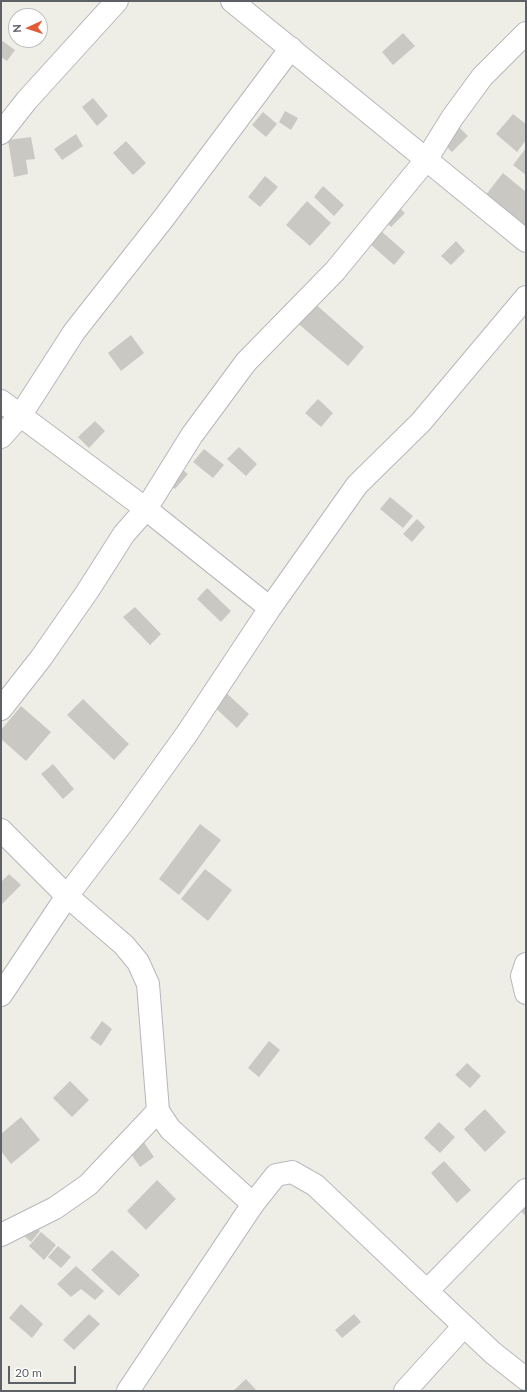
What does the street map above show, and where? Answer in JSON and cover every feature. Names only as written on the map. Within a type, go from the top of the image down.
[{"type":"street","points":[[1,133],[27,100],[117,1]]},
{"type":"street","points":[[232,1],[526,242]]},
{"type":"street","points":[[1,710],[58,634],[124,534],[146,509],[192,435],[246,362],[335,271],[426,160],[452,118],[482,77],[526,33]]},
{"type":"street","points":[[1,437],[20,416],[74,332],[162,219],[291,48]]},
{"type":"street","points":[[1,995],[67,896],[186,736],[270,608],[357,485],[421,422],[526,297]]},
{"type":"street","points":[[1,401],[146,509],[270,608]]},
{"type":"street","points":[[1,830],[67,896],[124,945],[138,962],[148,984],[158,1111],[170,1128],[253,1204]]},
{"type":"street","points":[[526,964],[522,976],[526,992]]},
{"type":"street","points":[[1,1235],[55,1208],[88,1185],[158,1111]]},
{"type":"street","points":[[128,1391],[253,1204],[276,1175],[292,1172],[315,1185],[464,1326],[526,1379]]},
{"type":"street","points":[[427,1291],[526,1190]]},
{"type":"street","points":[[405,1391],[464,1326]]},
{"type":"building","points":[[403,33],[415,46],[393,65],[382,52]]},
{"type":"building","points":[[1,40],[8,45],[8,48],[15,50],[7,61],[1,57]]},
{"type":"building","points":[[93,98],[108,116],[97,126],[82,107]]},
{"type":"building","points":[[285,111],[298,118],[291,130],[279,122]]},
{"type":"building","points":[[263,112],[277,124],[266,137],[252,125]]},
{"type":"building","points":[[513,114],[526,124],[526,140],[517,152],[496,134]]},
{"type":"building","points":[[458,126],[468,136],[452,152],[442,142]]},
{"type":"building","points":[[76,134],[83,146],[62,160],[54,149]]},
{"type":"building","points":[[31,137],[35,159],[26,160],[28,174],[14,177],[8,140]]},
{"type":"building","points":[[126,141],[146,163],[133,175],[113,153]]},
{"type":"building","points":[[526,148],[526,175],[513,165]]},
{"type":"building","points":[[503,173],[526,192],[526,232],[484,197]]},
{"type":"building","points":[[265,176],[278,187],[260,207],[248,197]]},
{"type":"building","points":[[323,186],[344,205],[334,216],[314,197]]},
{"type":"building","points":[[307,201],[331,223],[310,246],[286,225]]},
{"type":"building","points":[[392,201],[405,213],[391,227],[379,215]]},
{"type":"building","points":[[381,231],[405,252],[394,265],[370,244]]},
{"type":"building","points":[[456,241],[465,251],[451,265],[441,256]]},
{"type":"building","points":[[312,301],[364,347],[348,366],[295,321]]},
{"type":"building","points":[[131,335],[144,353],[121,371],[108,353]]},
{"type":"building","points":[[318,399],[333,413],[321,427],[305,413]]},
{"type":"building","points":[[95,421],[105,431],[89,448],[78,437]]},
{"type":"building","points":[[239,447],[257,464],[246,476],[227,459]]},
{"type":"building","points":[[204,449],[224,465],[213,478],[193,462]]},
{"type":"building","points":[[178,466],[188,474],[175,489],[166,481]]},
{"type":"building","points":[[390,497],[413,516],[403,528],[380,509]]},
{"type":"building","points":[[417,519],[425,527],[412,542],[403,534]]},
{"type":"building","points":[[207,588],[231,611],[221,622],[197,599]]},
{"type":"building","points":[[135,607],[161,634],[150,645],[123,617]]},
{"type":"building","points":[[221,688],[249,714],[237,728],[209,702]]},
{"type":"building","points":[[83,699],[129,744],[114,760],[67,715]]},
{"type":"building","points":[[21,706],[51,732],[26,761],[1,739],[1,730]]},
{"type":"building","points":[[53,764],[74,789],[63,799],[41,774]]},
{"type":"building","points":[[200,824],[221,840],[179,895],[159,879]]},
{"type":"building","points":[[205,869],[232,890],[208,921],[181,899]]},
{"type":"building","points":[[9,874],[21,885],[1,905],[1,882]]},
{"type":"building","points":[[102,1021],[112,1029],[101,1046],[90,1038]]},
{"type":"building","points":[[269,1041],[280,1050],[259,1077],[248,1068]]},
{"type":"building","points":[[467,1063],[481,1076],[470,1088],[455,1075]]},
{"type":"building","points":[[70,1081],[89,1100],[72,1117],[53,1098]]},
{"type":"building","points":[[485,1109],[506,1132],[485,1152],[464,1129]]},
{"type":"building","points":[[21,1117],[40,1140],[11,1164],[1,1151],[1,1134]]},
{"type":"building","points":[[439,1122],[455,1137],[440,1153],[424,1138]]},
{"type":"building","points":[[134,1128],[154,1157],[140,1167],[120,1138]]},
{"type":"building","points":[[444,1161],[471,1190],[457,1203],[431,1173]]},
{"type":"building","points":[[157,1180],[176,1199],[146,1230],[127,1211]]},
{"type":"building","points":[[526,1201],[526,1216],[518,1209]]},
{"type":"building","points":[[28,1220],[40,1231],[31,1242],[18,1231]]},
{"type":"building","points":[[41,1232],[56,1245],[44,1260],[29,1246]]},
{"type":"building","points":[[58,1246],[71,1257],[61,1268],[48,1257]]},
{"type":"building","points":[[112,1250],[140,1275],[119,1296],[91,1270]]},
{"type":"building","points":[[76,1266],[104,1291],[95,1300],[81,1289],[71,1297],[57,1284]]},
{"type":"building","points":[[21,1304],[43,1324],[32,1338],[9,1318]]},
{"type":"building","points":[[89,1314],[100,1324],[74,1350],[63,1340]]},
{"type":"building","points":[[354,1314],[361,1322],[342,1338],[335,1330]]},
{"type":"building","points":[[246,1379],[257,1391],[233,1391]]}]
